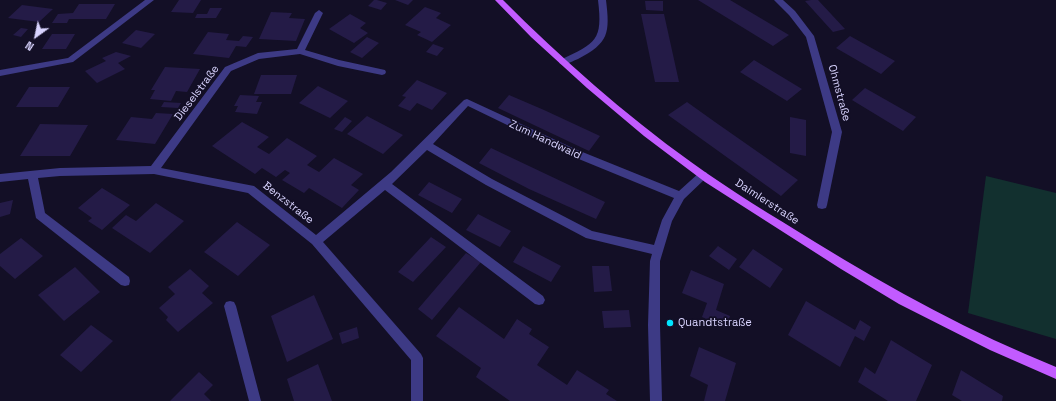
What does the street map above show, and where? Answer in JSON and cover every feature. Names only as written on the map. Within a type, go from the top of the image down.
[{"type":"main road","name":"Daimlerstraße","points":[[498,0],[563,62],[648,135],[745,204],[868,281],[905,302],[1027,362],[1056,373]]},
{"type":"street","points":[[0,73],[70,60],[150,0]]},
{"type":"street","points":[[563,62],[577,56],[594,45],[602,34],[604,23],[602,0]]},
{"type":"street","name":"Ohmstraße","points":[[778,0],[792,12],[810,36],[837,132],[822,205]]},
{"type":"street","points":[[300,51],[319,12]]},
{"type":"street","name":"Dieselstraße","points":[[154,170],[228,69],[258,56],[300,51],[338,63],[382,72]]},
{"type":"street","name":"Zum Handwald","points":[[316,241],[354,212],[385,184],[427,145],[467,102],[529,134],[598,164],[680,196]]},
{"type":"street","points":[[427,145],[489,182],[590,235],[659,251]]},
{"type":"street","name":"Benzstraße","points":[[0,178],[60,172],[154,170],[251,189],[316,241],[418,358],[417,401]]},
{"type":"street","points":[[32,175],[40,215],[125,281]]},
{"type":"street","points":[[656,401],[654,325],[655,261],[667,220],[680,196],[704,175]]},
{"type":"street","points":[[385,184],[540,300]]},
{"type":"street","points":[[230,306],[255,401]]},
{"type":"green space","points":[[986,176],[1056,193],[1056,339],[968,313]]},
{"type":"building","points":[[179,0],[201,0],[193,13],[171,12]]},
{"type":"building","points":[[374,0],[387,3],[381,10],[368,6]]},
{"type":"building","points":[[395,0],[413,0],[408,5]]},
{"type":"building","points":[[698,0],[730,0],[789,35],[773,46]]},
{"type":"building","points":[[818,0],[845,29],[833,32],[805,1]]},
{"type":"building","points":[[645,1],[663,1],[663,11],[646,10]]},
{"type":"building","points":[[79,4],[115,4],[106,19],[69,19],[67,23],[52,23],[58,14],[73,13]]},
{"type":"building","points":[[22,5],[53,9],[39,22],[8,18]]},
{"type":"building","points":[[425,7],[441,13],[436,18],[451,25],[432,42],[417,35],[421,32],[405,25]]},
{"type":"building","points":[[210,8],[222,8],[216,18],[195,18],[197,14],[207,14]]},
{"type":"building","points":[[271,12],[292,13],[289,18],[305,19],[296,41],[259,39]]},
{"type":"building","points":[[350,14],[366,23],[360,28],[368,33],[354,43],[329,29]]},
{"type":"building","points":[[641,14],[664,14],[679,82],[655,82]]},
{"type":"building","points":[[21,28],[28,29],[21,37],[13,35]]},
{"type":"building","points":[[136,30],[155,34],[141,48],[122,43]]},
{"type":"building","points":[[208,32],[229,34],[226,40],[239,41],[243,36],[253,37],[246,47],[236,46],[229,58],[193,54]]},
{"type":"building","points":[[52,34],[75,34],[66,49],[42,49]]},
{"type":"building","points":[[850,36],[895,61],[881,74],[836,48]]},
{"type":"building","points":[[367,37],[379,43],[362,58],[350,52]]},
{"type":"building","points":[[433,44],[444,48],[437,56],[426,52]]},
{"type":"building","points":[[116,52],[131,56],[118,63],[125,69],[97,83],[85,71],[106,61],[102,58]]},
{"type":"building","points":[[754,60],[802,89],[787,101],[740,72]]},
{"type":"building","points":[[165,67],[200,69],[187,92],[176,91],[171,101],[150,99],[155,90],[151,90]]},
{"type":"building","points":[[261,75],[297,75],[291,94],[254,94]]},
{"type":"building","points":[[417,80],[447,93],[432,110],[417,103],[410,111],[398,106],[406,97],[402,96]]},
{"type":"building","points":[[318,86],[348,101],[330,118],[299,103]]},
{"type":"building","points":[[29,87],[70,87],[58,107],[16,107]]},
{"type":"building","points":[[865,88],[916,117],[903,131],[852,100]]},
{"type":"building","points":[[240,95],[259,96],[256,102],[262,102],[257,114],[235,112],[238,106],[234,106]]},
{"type":"building","points":[[509,95],[600,136],[589,151],[498,108]]},
{"type":"building","points":[[164,102],[181,103],[178,108],[161,107]]},
{"type":"building","points":[[687,102],[798,180],[781,196],[668,115]]},
{"type":"building","points":[[156,113],[173,114],[155,144],[116,140],[131,117],[152,119]]},
{"type":"building","points":[[367,116],[403,135],[383,154],[347,134]]},
{"type":"building","points":[[345,117],[352,121],[342,132],[334,129]]},
{"type":"building","points":[[790,117],[806,120],[806,156],[790,153]]},
{"type":"building","points":[[242,122],[269,137],[257,147],[269,154],[287,138],[317,156],[307,165],[319,172],[334,158],[363,174],[351,185],[359,190],[342,208],[309,188],[304,193],[282,180],[290,173],[285,170],[276,177],[262,168],[255,174],[212,146]]},
{"type":"building","points":[[40,124],[88,125],[70,156],[20,156]]},
{"type":"building","points":[[491,148],[605,202],[596,219],[529,189],[479,163]]},
{"type":"building","points":[[429,182],[462,199],[452,213],[418,195]]},
{"type":"building","points":[[102,188],[130,205],[102,230],[88,221],[92,218],[78,208]]},
{"type":"building","points":[[13,200],[10,214],[0,217],[0,203]]},
{"type":"building","points":[[156,203],[184,221],[150,253],[112,228],[126,215],[136,221]]},
{"type":"building","points":[[478,214],[511,231],[500,247],[466,230]]},
{"type":"building","points":[[237,222],[270,245],[238,276],[204,252]]},
{"type":"building","points":[[431,237],[446,247],[413,282],[398,272]]},
{"type":"building","points":[[21,238],[43,256],[15,279],[0,266],[0,254]]},
{"type":"building","points":[[523,246],[561,266],[551,282],[513,262]]},
{"type":"building","points":[[718,246],[737,259],[729,270],[709,256]]},
{"type":"building","points":[[753,249],[783,269],[770,288],[739,267]]},
{"type":"building","points":[[466,253],[481,262],[432,320],[418,309]]},
{"type":"building","points":[[592,266],[609,266],[612,291],[594,292]]},
{"type":"building","points":[[75,267],[100,292],[64,321],[38,295]]},
{"type":"building","points":[[190,269],[209,286],[202,293],[213,303],[178,332],[166,320],[168,317],[159,308],[175,294],[168,287]]},
{"type":"building","points":[[691,270],[724,284],[716,310],[730,316],[726,328],[702,317],[707,303],[682,293]]},
{"type":"building","points":[[314,295],[333,339],[287,362],[271,316]]},
{"type":"building","points":[[806,301],[855,330],[860,320],[871,327],[864,341],[855,336],[840,367],[788,335]]},
{"type":"building","points":[[459,307],[504,339],[517,319],[532,329],[529,334],[549,347],[537,365],[567,385],[577,370],[609,390],[606,394],[617,401],[510,401],[476,377],[481,368],[436,336]]},
{"type":"building","points":[[629,310],[631,327],[604,328],[602,311]]},
{"type":"building","points":[[91,325],[113,341],[81,372],[60,355]]},
{"type":"building","points":[[357,327],[359,338],[342,344],[339,333]]},
{"type":"building","points":[[891,340],[932,365],[916,401],[888,401],[858,382],[865,367],[875,374]]},
{"type":"building","points":[[699,347],[736,363],[725,401],[704,401],[708,385],[690,376]]},
{"type":"building","points":[[318,364],[332,401],[294,401],[287,379]]},
{"type":"building","points":[[961,370],[1003,396],[1002,401],[962,401],[952,395]]},
{"type":"building","points":[[199,372],[213,385],[204,394],[211,401],[170,401]]},
{"type":"place","name":"Quandtstraße","points":[[670,323]]}]
